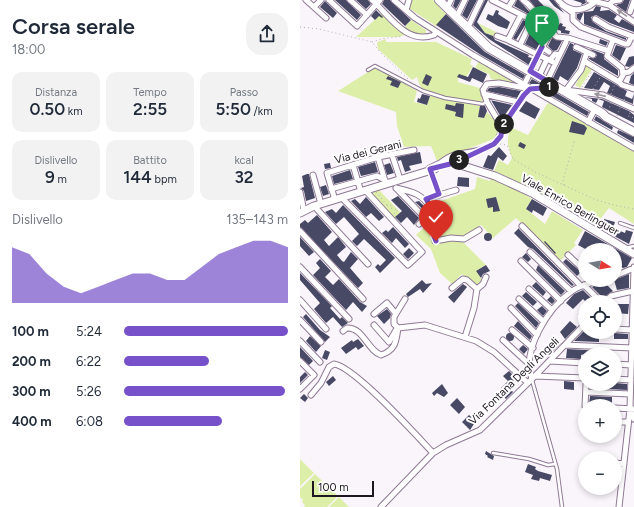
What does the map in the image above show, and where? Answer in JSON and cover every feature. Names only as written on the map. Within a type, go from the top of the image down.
[{"type":"main road","points":[[439,0],[488,48],[529,74],[539,76],[601,112],[634,127]]},
{"type":"main road","points":[[448,1],[458,14],[493,50]]},
{"type":"main road","points":[[601,112],[606,117],[634,132]]},
{"type":"main road","points":[[302,212],[314,206],[390,184],[430,169],[440,166],[456,165]]},
{"type":"main road","name":"Viale Enrico Berlinguer","points":[[456,165],[496,176],[532,193],[624,250],[634,254]]},
{"type":"street","points":[[306,0],[326,18]]},
{"type":"street","points":[[314,8],[321,0]]},
{"type":"street","points":[[329,0],[357,26],[378,2]]},
{"type":"street","points":[[350,0],[367,15]]},
{"type":"street","points":[[372,0],[378,2],[408,35],[424,38],[434,36],[436,32]]},
{"type":"street","points":[[395,0],[436,32],[530,89],[634,148]]},
{"type":"street","points":[[406,10],[410,0]]},
{"type":"street","points":[[458,14],[465,0]]},
{"type":"street","points":[[469,25],[481,0]]},
{"type":"street","points":[[492,0],[556,36],[568,38],[609,51]]},
{"type":"street","points":[[508,8],[513,0]]},
{"type":"street","points":[[523,0],[556,36]]},
{"type":"street","points":[[558,0],[573,13],[572,20],[576,24],[612,38],[613,40],[625,44],[631,43],[633,37],[614,28],[608,27],[595,19]]},
{"type":"street","points":[[590,0],[609,5],[634,22]]},
{"type":"street","points":[[609,5],[613,1],[620,0]]},
{"type":"street","points":[[629,0],[634,1],[630,12]]},
{"type":"street","points":[[562,5],[573,9],[587,9],[596,2]]},
{"type":"street","points":[[508,40],[521,15]]},
{"type":"street","points":[[520,45],[530,24],[540,29],[542,27]]},
{"type":"street","points":[[524,85],[538,54],[550,33]]},
{"type":"street","points":[[497,36],[520,45],[555,63]]},
{"type":"street","points":[[613,40],[607,56],[620,64],[624,73]]},
{"type":"street","points":[[547,81],[566,42]]},
{"type":"street","points":[[542,47],[549,52]]},
{"type":"street","points":[[576,47],[593,55]]},
{"type":"street","points":[[566,91],[581,70],[587,52]]},
{"type":"street","points":[[539,76],[549,59],[556,54],[559,56]]},
{"type":"street","points":[[584,61],[622,85],[631,88]]},
{"type":"street","points":[[619,82],[624,73],[629,72],[634,68]]},
{"type":"street","points":[[502,127],[487,102],[484,94],[484,86],[492,82],[530,89],[554,87],[554,85]]},
{"type":"street","points":[[456,165],[473,153],[496,142],[501,136],[502,127],[518,102],[530,89]]},
{"type":"street","points":[[566,91],[591,93],[611,98],[633,108]]},
{"type":"street","points":[[484,94],[518,102]]},
{"type":"street","points":[[588,122],[601,112]]},
{"type":"street","name":"Via dei Gerani","points":[[332,189],[327,173],[378,157],[414,150]]},
{"type":"street","points":[[440,166],[456,155],[473,153]]},
{"type":"street","points":[[392,155],[400,179]]},
{"type":"street","points":[[456,155],[456,165]]},
{"type":"street","points":[[378,157],[390,184],[425,218]]},
{"type":"street","points":[[342,198],[408,265],[422,252],[363,191],[353,165]]},
{"type":"street","points":[[313,175],[321,204]]},
{"type":"street","points":[[335,200],[332,189],[377,176],[390,184],[426,199],[433,210]]},
{"type":"street","points":[[426,199],[456,190]]},
{"type":"street","points":[[300,192],[302,212]]},
{"type":"street","points":[[314,206],[368,264]]},
{"type":"street","points":[[419,224],[433,210],[440,210],[443,215],[434,236],[435,241],[451,238],[464,240],[479,230]]},
{"type":"street","points":[[522,226],[578,280]]},
{"type":"street","points":[[300,232],[363,299]]},
{"type":"street","points":[[530,252],[571,291]]},
{"type":"street","points":[[568,255],[578,264]]},
{"type":"street","points":[[521,261],[561,301]]},
{"type":"street","points":[[300,267],[349,319]]},
{"type":"street","points":[[622,273],[634,268],[631,365],[632,377],[630,394],[634,419]]},
{"type":"street","points":[[465,337],[474,308],[477,289],[483,284],[486,277]]},
{"type":"street","points":[[452,288],[463,279],[467,280],[477,289]]},
{"type":"street","points":[[532,380],[529,364],[532,348],[543,321],[551,309],[571,291],[579,287]]},
{"type":"street","points":[[585,287],[594,295]]},
{"type":"street","points":[[614,295],[633,287]]},
{"type":"street","points":[[529,289],[551,309]]},
{"type":"street","points":[[398,328],[393,323],[396,314],[405,299]]},
{"type":"street","points":[[520,299],[543,321]]},
{"type":"street","points":[[300,300],[326,329]]},
{"type":"street","points":[[374,314],[387,303],[396,314]]},
{"type":"street","points":[[510,308],[537,335]]},
{"type":"street","points":[[300,320],[321,342]]},
{"type":"street","points":[[374,325],[389,342],[398,328],[425,324],[465,337],[494,352],[532,380],[578,378]]},
{"type":"street","points":[[622,328],[633,327]]},
{"type":"street","points":[[343,331],[347,328],[354,329],[375,351],[381,355],[391,350],[395,346],[398,328]]},
{"type":"street","points":[[512,330],[532,348]]},
{"type":"street","name":"Via Fontana Degli Angeli","points":[[381,507],[433,453],[450,443],[477,433],[578,333]]},
{"type":"street","points":[[503,340],[529,364]]},
{"type":"street","points":[[300,341],[320,362]]},
{"type":"street","points":[[565,345],[632,349]]},
{"type":"street","points":[[300,361],[314,375],[301,386]]},
{"type":"street","points":[[550,361],[578,363]]},
{"type":"street","points":[[311,395],[321,383],[329,367],[334,364],[345,368],[374,394],[433,453]]},
{"type":"street","points":[[622,364],[631,365]]},
{"type":"street","points":[[622,378],[632,377]]},
{"type":"street","points":[[586,399],[586,392],[630,394]]},
{"type":"street","points":[[622,408],[632,409]]},
{"type":"street","points":[[619,507],[628,422],[632,409]]},
{"type":"street","points":[[622,422],[628,422]]},
{"type":"lane","points":[[368,70],[375,66],[414,87],[445,98],[482,104],[487,102]]},
{"type":"lane","points":[[430,169],[439,194]]},
{"type":"lane","points":[[620,222],[634,228]]},
{"type":"lane","points":[[624,250],[626,246],[634,246]]},
{"type":"lane","points":[[532,380],[555,464],[562,507]]},
{"type":"lane","points":[[493,453],[529,459],[548,465],[555,464]]},
{"type":"path","points":[[300,27],[319,29],[372,42],[381,39],[399,38],[408,35]]},
{"type":"path","points":[[372,42],[381,54],[408,78],[414,87]]},
{"type":"path","points":[[580,92],[594,67]]},
{"type":"path","points":[[591,93],[603,72]]},
{"type":"path","points":[[601,112],[611,98],[615,85],[619,82]]},
{"type":"path","points":[[616,118],[631,88]]},
{"type":"path","points":[[633,108],[628,116],[634,118]]},
{"type":"path","points":[[564,186],[563,180],[575,139]]},
{"type":"path","points":[[496,142],[507,145],[513,159],[518,163],[564,186],[610,204],[634,209]]},
{"type":"path","points":[[375,192],[387,205],[388,209],[391,208],[398,210],[392,215]]},
{"type":"path","points":[[379,203],[386,197]]},
{"type":"path","points":[[387,205],[390,205],[391,208]]},
{"type":"green space","points":[[409,0],[433,0],[446,14],[436,26],[407,7]]},
{"type":"green space","points":[[382,13],[404,35],[399,37],[356,37]]},
{"type":"green space","points":[[411,20],[426,30],[426,33],[418,34],[404,28]]},
{"type":"green space","points":[[478,23],[496,32],[493,36],[485,33]]},
{"type":"green space","points":[[386,39],[386,42],[436,42],[472,59],[470,64],[473,66],[466,77],[459,74],[458,82],[480,88],[483,101],[478,102],[452,98],[427,91],[422,88],[417,77],[412,80],[378,49],[377,42]]},
{"type":"green space","points":[[479,61],[518,85],[491,79],[489,74],[475,68]]},
{"type":"green space","points":[[584,64],[592,69],[580,88],[575,85],[578,81],[574,79]]},
{"type":"green space","points":[[376,67],[417,91],[414,102],[427,105],[430,95],[480,106],[478,117],[484,118],[485,113],[487,114],[487,112],[498,123],[500,130],[496,138],[437,161],[431,146],[404,147],[397,126],[396,112],[338,91]]},
{"type":"green space","points":[[551,102],[634,148],[634,224],[609,208],[594,227],[581,219],[582,216],[535,190],[494,171],[499,160],[508,165],[512,158],[508,143],[509,134],[506,132],[508,126],[528,135],[547,104]]},
{"type":"green space","points":[[477,177],[490,181],[491,178],[512,186],[532,199],[526,209],[545,224],[552,211],[583,230],[574,243],[576,245],[559,262],[516,218],[493,238],[481,225],[467,236],[458,237],[486,265],[476,271],[481,278],[480,288],[462,274],[452,284],[440,273],[431,249],[416,235],[440,213],[435,203],[475,189]]},
{"type":"green space","points":[[379,190],[400,212],[394,219],[370,194]]},
{"type":"green space","points":[[300,459],[314,473],[300,486]]},
{"type":"green space","points":[[315,474],[338,496],[327,507],[304,507],[305,505],[302,502],[303,500],[300,497],[300,489]]},
{"type":"green space","points":[[339,497],[349,507],[329,507]]},
{"type":"building","points":[[335,0],[346,0],[361,15],[357,20]]},
{"type":"building","points":[[356,0],[368,0],[371,4],[366,9]]},
{"type":"building","points":[[384,0],[390,0],[411,20],[405,26],[382,4]]},
{"type":"building","points":[[455,0],[461,0],[456,9],[453,6]]},
{"type":"building","points":[[469,0],[477,0],[467,19],[462,15]]},
{"type":"building","points":[[485,0],[488,0],[477,22],[485,33],[493,36],[495,40],[529,55],[528,57],[532,58],[529,65],[489,39],[473,25]]},
{"type":"building","points":[[517,0],[519,0],[534,17],[514,6]]},
{"type":"building","points":[[529,0],[538,0],[543,5],[547,12],[543,15],[545,18]]},
{"type":"building","points":[[549,0],[554,0],[564,13],[554,6]]},
{"type":"building","points":[[573,0],[585,0],[586,3],[581,5],[582,3]]},
{"type":"building","points":[[624,0],[630,0],[626,12],[616,5],[622,3]]},
{"type":"building","points":[[325,1],[337,13],[333,18],[320,7]]},
{"type":"building","points":[[596,6],[601,7],[600,11],[609,10],[617,15],[614,19],[619,23],[622,19],[634,26],[634,32],[610,23],[596,15],[591,17],[593,22],[606,31],[626,38],[626,40],[584,24],[584,12],[593,11]]},
{"type":"building","points":[[376,10],[383,17],[382,18],[379,16],[375,20],[371,16]]},
{"type":"building","points":[[496,10],[499,11],[498,14],[510,22],[507,29],[486,19],[488,14],[493,16]]},
{"type":"building","points":[[584,12],[580,21],[577,18],[577,14]]},
{"type":"building","points":[[446,14],[485,52],[525,75],[523,79],[481,55],[436,25]]},
{"type":"building","points":[[523,20],[527,22],[516,40],[513,38]]},
{"type":"building","points":[[560,23],[563,24],[562,26],[566,27],[565,30],[570,31],[569,34],[561,33],[561,31],[554,28],[555,24],[559,25]]},
{"type":"building","points":[[532,29],[534,30],[532,34],[545,34],[537,50],[525,44]]},
{"type":"building","points":[[552,38],[562,41],[557,50],[553,51],[548,46]]},
{"type":"building","points":[[600,39],[608,42],[606,46],[599,43]]},
{"type":"building","points":[[570,43],[573,44],[573,50],[582,54],[577,68],[568,81],[560,76],[558,81],[553,78]]},
{"type":"building","points":[[616,45],[626,48],[620,61],[612,55]]},
{"type":"building","points":[[590,49],[604,54],[604,59],[618,70],[618,76],[589,59],[595,58],[597,55]]},
{"type":"building","points":[[634,56],[634,64],[629,67],[625,66],[629,57]]},
{"type":"building","points":[[473,67],[487,74],[483,83],[472,78],[470,82],[457,77],[459,74],[468,77]]},
{"type":"building","points":[[594,72],[627,91],[625,96],[632,99],[634,94],[633,104],[607,93],[610,86],[604,82],[599,90],[584,88]]},
{"type":"building","points":[[634,73],[634,85],[629,83],[631,76]]},
{"type":"building","points":[[426,74],[432,77],[428,86],[422,83]]},
{"type":"building","points":[[388,76],[401,82],[398,88],[390,85],[392,81],[386,79]]},
{"type":"building","points":[[532,79],[541,84],[529,83]]},
{"type":"building","points":[[499,87],[521,91],[517,98],[487,91],[489,88]]},
{"type":"building","points":[[553,91],[589,112],[587,116],[545,92]]},
{"type":"building","points":[[422,94],[430,96],[427,105],[417,102],[418,98],[420,99]]},
{"type":"building","points":[[584,97],[602,99],[629,111],[634,115],[634,123],[602,107],[604,101],[598,99],[596,103],[592,101],[592,99]]},
{"type":"building","points":[[491,100],[512,105],[502,119]]},
{"type":"building","points":[[526,101],[540,109],[535,119],[519,111]]},
{"type":"building","points":[[456,103],[464,104],[463,118],[455,116],[456,112],[445,109],[446,104],[455,106]]},
{"type":"building","points":[[480,106],[485,106],[487,111],[484,118],[478,117]]},
{"type":"building","points":[[596,116],[613,127],[612,130],[594,120]]},
{"type":"building","points":[[572,121],[584,125],[587,128],[584,135],[569,132]]},
{"type":"building","points":[[618,130],[634,137],[634,143],[617,133]]},
{"type":"building","points":[[520,142],[526,145],[524,149],[518,146]]},
{"type":"building","points":[[499,147],[507,156],[503,161],[498,157],[493,170],[483,167],[488,155],[491,156]]},
{"type":"building","points":[[420,152],[422,163],[409,166],[411,170],[405,172],[401,160],[398,161],[397,157]]},
{"type":"building","points":[[342,155],[343,161],[336,163],[335,157]]},
{"type":"building","points":[[375,162],[378,172],[361,176],[358,167]]},
{"type":"building","points":[[330,163],[331,168],[325,169],[324,164]]},
{"type":"building","points":[[390,163],[394,173],[387,175],[384,165]]},
{"type":"building","points":[[350,170],[353,179],[334,184],[332,176]]},
{"type":"building","points":[[309,174],[315,198],[306,201],[304,191],[301,188],[304,187],[302,176]]},
{"type":"building","points":[[458,177],[469,178],[469,187],[457,186]]},
{"type":"building","points":[[326,185],[329,194],[323,196],[320,187]]},
{"type":"building","points":[[398,196],[419,218],[414,225],[407,217],[401,223],[395,217],[402,211],[391,200]]},
{"type":"building","points":[[366,197],[384,217],[379,221],[371,213],[366,217],[351,201],[355,199],[360,204]]},
{"type":"building","points":[[496,197],[500,211],[493,212],[493,207],[488,208],[486,199]]},
{"type":"building","points":[[532,199],[547,208],[543,216],[533,210],[532,213],[526,209]]},
{"type":"building","points":[[419,201],[428,210],[426,212],[415,202]]},
{"type":"building","points":[[343,205],[395,258],[380,273],[375,267],[378,264],[380,266],[386,260],[364,239],[357,246],[352,241],[359,234],[344,217],[336,224],[325,212],[332,209],[336,213]]},
{"type":"building","points":[[317,215],[332,232],[324,240],[329,246],[338,237],[346,247],[337,255],[342,261],[344,262],[351,252],[358,259],[350,268],[363,283],[358,288],[300,227],[300,224],[305,220],[308,223]]},
{"type":"building","points":[[604,219],[615,222],[613,228],[625,233],[626,230],[633,232],[629,244],[614,236],[615,234],[601,228]]},
{"type":"building","points":[[393,227],[409,244],[405,248],[396,238],[392,243],[382,233],[386,230],[388,232]]},
{"type":"building","points":[[519,228],[574,285],[572,286],[514,233]]},
{"type":"building","points":[[585,231],[606,243],[579,243]]},
{"type":"building","points":[[488,233],[491,234],[491,240],[488,241],[485,240],[484,237],[485,234]]},
{"type":"building","points":[[300,237],[314,252],[309,256],[300,246]]},
{"type":"building","points":[[545,241],[556,253],[555,254],[544,242]]},
{"type":"building","points":[[409,248],[414,253],[408,259],[403,254]]},
{"type":"building","points":[[622,252],[632,258],[627,267],[623,268]]},
{"type":"building","points":[[526,253],[531,259],[528,262],[522,257]]},
{"type":"building","points":[[320,259],[331,271],[325,277],[333,285],[339,279],[360,302],[367,306],[362,312],[353,302],[346,310],[313,275],[320,268],[316,263]]},
{"type":"building","points":[[566,259],[578,269],[578,275],[577,276],[563,262]]},
{"type":"building","points":[[486,265],[490,271],[483,274],[481,278],[476,271]]},
{"type":"building","points":[[538,265],[565,291],[561,295],[536,270]]},
{"type":"building","points":[[300,273],[332,306],[330,308],[340,319],[342,317],[348,323],[342,327],[333,317],[326,323],[314,309],[320,303],[300,280]]},
{"type":"building","points":[[629,274],[629,288],[617,290],[616,287],[622,287],[622,277]]},
{"type":"building","points":[[422,280],[426,284],[432,283],[423,293],[420,289],[408,297],[406,294]]},
{"type":"building","points":[[536,282],[546,292],[543,296],[532,286]]},
{"type":"building","points":[[463,284],[467,287],[454,303],[448,297]]},
{"type":"building","points":[[592,287],[609,287],[613,291],[607,295],[600,295]]},
{"type":"building","points":[[583,290],[588,295],[578,295],[578,304],[573,309],[566,303],[574,294]]},
{"type":"building","points":[[526,292],[537,302],[533,306],[522,296]]},
{"type":"building","points":[[551,296],[555,301],[552,304],[547,300]]},
{"type":"building","points":[[518,303],[539,323],[536,328],[515,306]]},
{"type":"building","points":[[622,304],[629,304],[628,314],[622,314]]},
{"type":"building","points":[[542,306],[547,311],[543,316],[537,310]]},
{"type":"building","points":[[387,309],[391,314],[390,318],[384,324],[377,316]]},
{"type":"building","points":[[306,314],[320,330],[330,337],[325,342],[303,317]]},
{"type":"building","points":[[518,321],[532,336],[530,340],[514,326]]},
{"type":"building","points":[[570,321],[577,327],[565,339],[560,332]]},
{"type":"building","points":[[510,333],[513,334],[513,340],[510,341],[507,340],[506,337],[507,334]]},
{"type":"building","points":[[622,334],[628,334],[628,339],[622,339]]},
{"type":"building","points":[[310,336],[321,346],[316,352],[306,341]]},
{"type":"building","points":[[578,337],[578,339],[599,339],[599,342],[574,341]]},
{"type":"building","points":[[555,338],[561,343],[548,356],[542,351]]},
{"type":"building","points":[[358,339],[364,346],[358,350],[356,347],[346,354],[341,348],[352,340],[353,342]]},
{"type":"building","points":[[523,345],[528,349],[524,354],[519,349]]},
{"type":"building","points":[[300,347],[313,361],[309,365],[300,357]]},
{"type":"building","points":[[567,349],[578,350],[578,359],[566,358]]},
{"type":"building","points":[[325,350],[330,352],[327,360],[322,358]]},
{"type":"building","points":[[509,371],[516,378],[509,387],[513,392],[506,399],[500,393],[503,390],[501,388],[508,381],[503,376]]},
{"type":"building","points":[[305,372],[308,375],[300,383],[300,377]]},
{"type":"building","points":[[333,376],[336,380],[329,386],[326,382]]},
{"type":"building","points":[[564,381],[574,382],[574,390],[564,389]]},
{"type":"building","points":[[442,384],[448,393],[444,397],[437,393],[434,396],[432,393]]},
{"type":"building","points":[[622,384],[627,384],[627,390],[622,390]]},
{"type":"building","points":[[304,394],[308,398],[305,402],[300,398]]},
{"type":"building","points":[[590,396],[612,397],[612,399],[590,399]]},
{"type":"building","points":[[457,398],[465,407],[459,414],[450,405]]},
{"type":"building","points":[[469,415],[476,421],[470,430],[462,422]]},
{"type":"building","points":[[486,451],[494,456],[493,460],[487,457],[488,456],[485,454]]},
{"type":"building","points":[[528,464],[536,467],[535,469],[538,471],[552,475],[550,481],[540,478],[539,481],[531,479],[533,475],[525,472]]},
{"type":"route","points":[[436,241],[433,239],[443,215],[438,209],[433,210],[426,199],[439,194],[430,169],[454,163],[494,144],[501,136],[502,127],[518,102],[530,89],[554,87],[554,85],[530,71],[542,47]]}]
